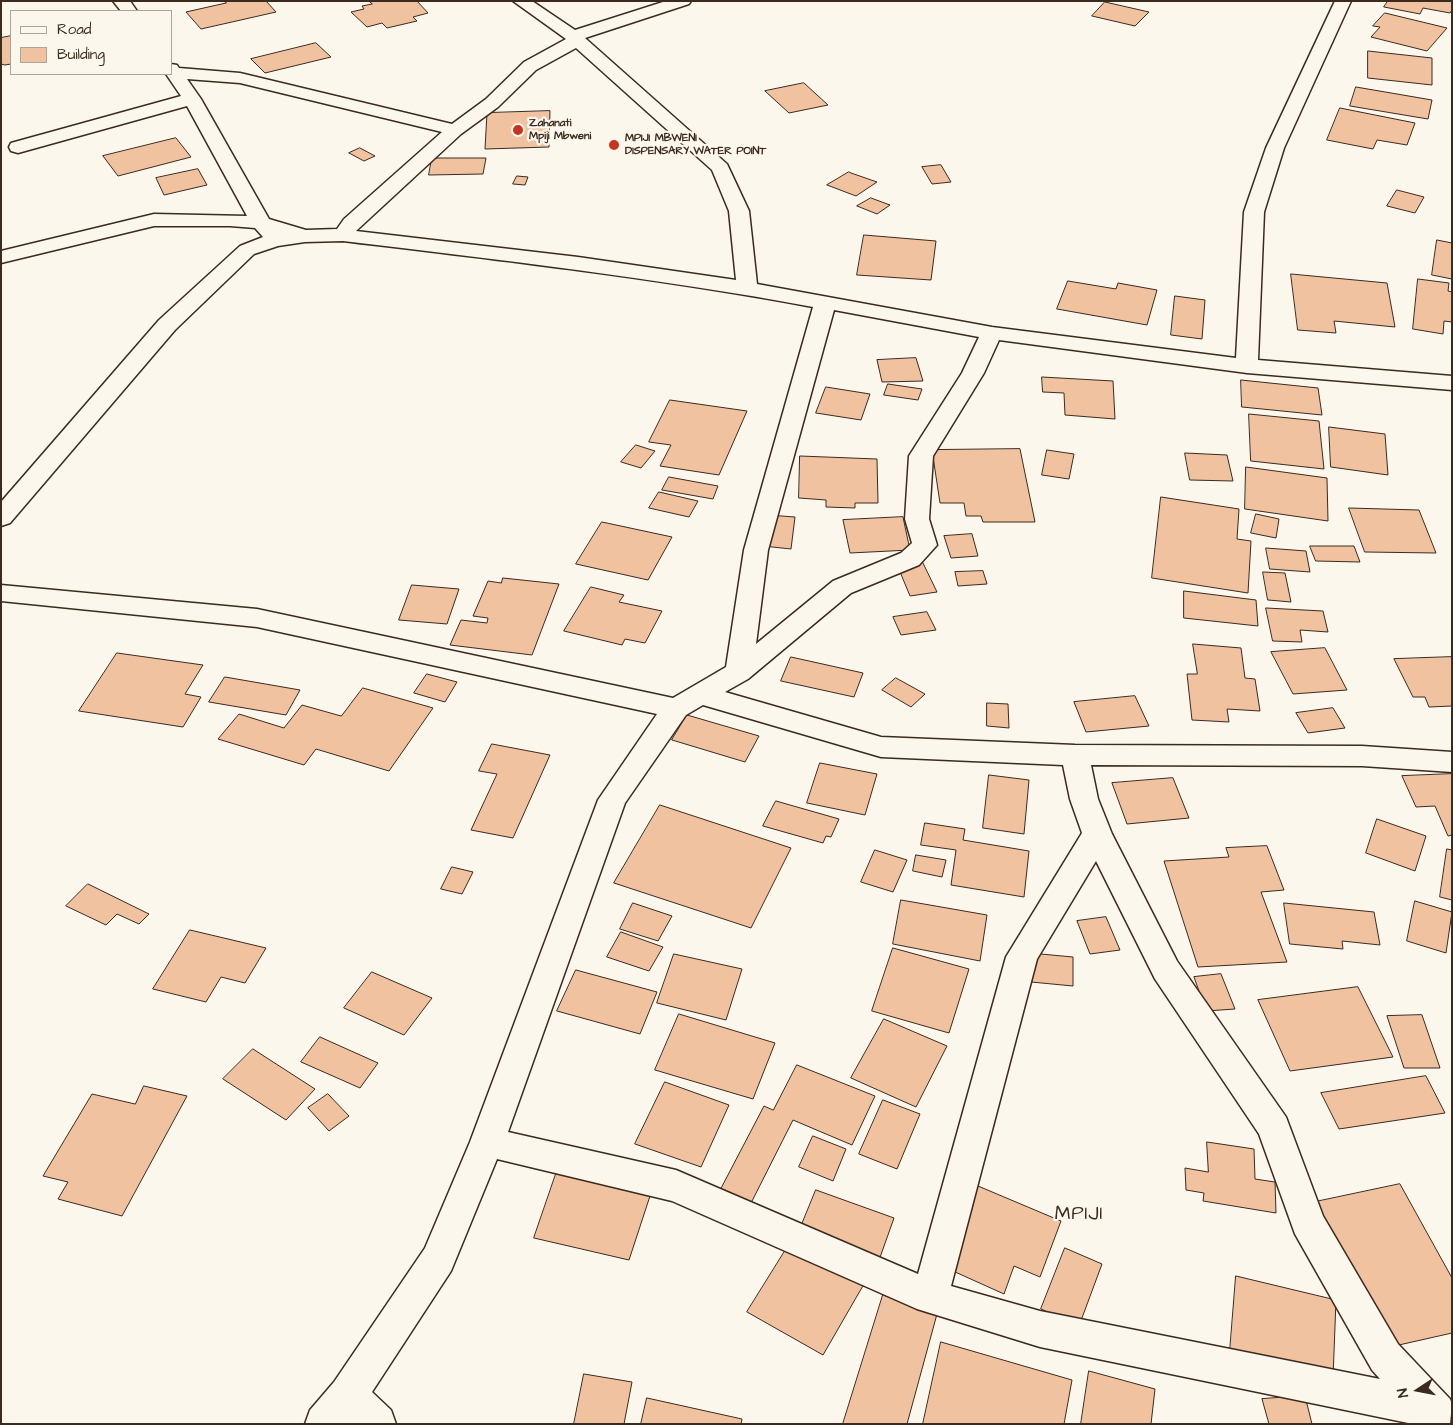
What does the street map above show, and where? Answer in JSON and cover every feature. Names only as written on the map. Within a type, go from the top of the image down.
[{"type":"street","points":[[521,1],[575,38],[720,168],[739,211],[747,288]]},
{"type":"street","points":[[343,235],[351,223],[455,130],[492,104],[530,66],[575,38],[683,1]]},
{"type":"street","points":[[1247,366],[1254,212],[1275,148],[1343,1]]},
{"type":"street","points":[[173,71],[240,78],[455,130]]},
{"type":"street","points":[[173,71],[192,99],[261,223],[276,240]]},
{"type":"street","points":[[18,147],[192,99]]},
{"type":"street","points":[[1,257],[154,220],[230,220],[261,223],[305,236]]},
{"type":"street","points":[[1,518],[167,325],[247,250],[276,240],[305,236],[343,235],[578,263],[747,288],[992,333],[1247,366],[1452,383]]},
{"type":"street","points":[[739,672],[756,550],[825,303]]},
{"type":"street","points":[[324,1424],[348,1396],[438,1259],[487,1142],[612,800],[689,701],[739,672],[842,587],[910,559],[924,545],[917,519],[921,456],[973,373],[992,333]]},
{"type":"street","points":[[1,594],[258,618],[689,701],[881,747],[1075,755],[1362,756],[1452,762]]},
{"type":"street","points":[[1075,755],[1084,799],[1097,834],[1166,970],[1274,1128],[1308,1223],[1385,1357],[1439,1416]]},
{"type":"street","points":[[930,1297],[1022,957],[1097,834]]},
{"type":"street","points":[[487,1142],[676,1186],[930,1297],[1040,1329],[1439,1416]]},
{"type":"street","points":[[348,1396],[377,1424]]},
{"type":"building","points":[[224,1],[266,1],[276,12],[201,29],[186,12],[226,3]]},
{"type":"building","points":[[369,1],[417,1],[428,13],[413,17],[417,21],[387,28],[382,23],[367,27],[351,12],[364,9],[362,6],[372,4]]},
{"type":"building","points":[[1388,1],[1452,1],[1452,10],[1450,13],[1423,8],[1420,14],[1384,7]]},
{"type":"building","points":[[1105,2],[1149,12],[1135,26],[1092,16]]},
{"type":"building","points":[[1385,13],[1447,28],[1427,51],[1371,37],[1380,27],[1373,26]]},
{"type":"building","points":[[10,36],[10,64],[1,64],[1,38]]},
{"type":"building","points":[[316,43],[331,57],[265,73],[251,59]]},
{"type":"building","points":[[1368,51],[1432,58],[1432,85],[1368,78]]},
{"type":"building","points":[[804,83],[828,105],[789,113],[765,91]]},
{"type":"building","points":[[1356,87],[1432,100],[1428,119],[1350,106]]},
{"type":"building","points":[[1340,108],[1415,123],[1407,145],[1377,140],[1373,149],[1327,140]]},
{"type":"building","name":"Zahanati Mpiji Mbweni","points":[[550,111],[549,147],[485,149],[487,113]]},
{"type":"building","points":[[176,138],[191,157],[118,176],[103,156]]},
{"type":"building","points":[[360,148],[375,156],[364,161],[349,153]]},
{"type":"building","points":[[432,158],[486,158],[483,174],[429,175]]},
{"type":"building","points":[[941,165],[951,182],[932,184],[922,167]]},
{"type":"building","points":[[198,169],[207,185],[164,195],[156,178]]},
{"type":"building","points":[[849,172],[877,182],[856,196],[827,185]]},
{"type":"building","points":[[517,176],[528,177],[525,185],[513,184]]},
{"type":"building","points":[[1397,190],[1424,197],[1415,213],[1387,206]]},
{"type":"building","points":[[871,198],[890,205],[877,214],[857,206]]},
{"type":"building","points":[[864,235],[936,241],[931,280],[857,275]]},
{"type":"building","points":[[1437,240],[1452,243],[1452,279],[1432,275]]},
{"type":"building","points":[[1291,274],[1387,283],[1395,327],[1334,321],[1336,333],[1298,330]]},
{"type":"building","points":[[1418,279],[1449,283],[1448,291],[1452,292],[1452,322],[1444,321],[1443,334],[1413,329]]},
{"type":"building","points":[[1068,281],[1116,289],[1118,283],[1157,290],[1147,325],[1057,309]]},
{"type":"building","points":[[1175,296],[1205,300],[1202,339],[1171,335]]},
{"type":"building","points":[[916,358],[923,381],[882,382],[877,360]]},
{"type":"building","points":[[1042,377],[1113,381],[1115,419],[1065,415],[1064,393],[1043,392]]},
{"type":"building","points":[[1241,380],[1318,388],[1322,415],[1242,407]]},
{"type":"building","points":[[888,384],[922,389],[918,400],[884,395]]},
{"type":"building","points":[[826,387],[870,394],[861,420],[816,413]]},
{"type":"building","points":[[670,400],[747,411],[719,475],[660,466],[671,445],[649,442]]},
{"type":"building","points":[[1249,414],[1319,421],[1324,469],[1251,461]]},
{"type":"building","points":[[1329,427],[1385,434],[1388,475],[1331,467]]},
{"type":"building","points":[[636,445],[655,451],[641,468],[621,462]]},
{"type":"building","points":[[1020,449],[1035,522],[983,522],[981,516],[966,516],[964,503],[940,503],[932,450]]},
{"type":"building","points":[[1047,450],[1074,454],[1069,479],[1042,475]]},
{"type":"building","points":[[1185,453],[1227,455],[1233,481],[1190,480]]},
{"type":"building","points":[[800,456],[877,459],[878,503],[855,503],[855,508],[826,507],[826,500],[799,498]]},
{"type":"building","points":[[1246,467],[1327,478],[1328,521],[1245,509]]},
{"type":"building","points":[[669,477],[718,486],[713,499],[662,490]]},
{"type":"building","points":[[659,492],[698,501],[689,517],[649,508]]},
{"type":"building","points":[[1161,497],[1239,509],[1237,539],[1251,541],[1248,593],[1152,578]]},
{"type":"building","points":[[1349,508],[1419,510],[1436,553],[1365,552]]},
{"type":"building","points":[[1256,514],[1279,519],[1276,538],[1251,533]]},
{"type":"building","points":[[768,515],[795,517],[791,549],[763,546]]},
{"type":"building","points":[[903,517],[910,550],[850,553],[843,520]]},
{"type":"building","points":[[602,522],[672,537],[648,580],[576,564]]},
{"type":"building","points":[[972,534],[978,556],[951,558],[944,536]]},
{"type":"building","points":[[1310,546],[1354,546],[1360,562],[1316,561]]},
{"type":"building","points":[[1266,548],[1306,551],[1310,572],[1270,569]]},
{"type":"building","points":[[923,563],[937,592],[910,596],[898,567]]},
{"type":"building","points":[[983,571],[987,584],[958,586],[955,572]]},
{"type":"building","points":[[1263,572],[1285,573],[1291,602],[1268,600]]},
{"type":"building","points":[[503,578],[559,584],[532,655],[450,645],[461,620],[487,623],[488,618],[473,616],[488,581],[501,583]]},
{"type":"building","points":[[412,585],[459,589],[447,624],[399,620]]},
{"type":"building","points":[[591,587],[624,595],[619,602],[662,611],[645,643],[625,639],[622,645],[564,631]]},
{"type":"building","points":[[1184,591],[1256,600],[1258,626],[1184,618]]},
{"type":"building","points":[[1266,608],[1323,611],[1328,632],[1300,630],[1302,642],[1273,641]]},
{"type":"building","points":[[927,612],[936,630],[901,635],[893,617]]},
{"type":"building","points":[[1193,644],[1241,648],[1245,678],[1255,679],[1260,711],[1227,709],[1229,722],[1192,720],[1187,674],[1197,674]]},
{"type":"building","points":[[1325,648],[1347,690],[1293,694],[1271,652]]},
{"type":"building","points":[[117,653],[203,665],[185,694],[201,697],[183,727],[79,711]]},
{"type":"building","points":[[791,657],[863,673],[854,697],[781,681]]},
{"type":"building","points":[[1452,657],[1452,706],[1429,707],[1425,697],[1413,697],[1394,659]]},
{"type":"building","points":[[427,674],[457,682],[445,702],[414,693]]},
{"type":"building","points":[[225,677],[300,690],[286,715],[209,702]]},
{"type":"building","points":[[896,678],[925,694],[911,707],[882,690]]},
{"type":"building","points":[[363,688],[433,708],[389,771],[316,749],[304,765],[218,739],[239,714],[284,728],[302,705],[341,716]]},
{"type":"building","points":[[1135,696],[1149,726],[1086,732],[1074,702]]},
{"type":"building","points":[[987,703],[1008,704],[1009,728],[987,726]]},
{"type":"building","points":[[1333,708],[1345,728],[1308,733],[1296,713]]},
{"type":"building","points":[[687,715],[759,736],[745,762],[672,740]]},
{"type":"building","points":[[492,744],[550,755],[513,838],[471,830],[497,774],[479,771]]},
{"type":"building","points":[[820,763],[877,774],[865,815],[807,803]]},
{"type":"building","points":[[1452,774],[1452,835],[1448,836],[1435,806],[1416,807],[1402,776]]},
{"type":"building","points":[[989,775],[1029,780],[1024,834],[983,828]]},
{"type":"building","points":[[1173,778],[1189,818],[1127,824],[1112,783]]},
{"type":"building","points":[[776,801],[839,819],[831,837],[826,836],[823,843],[763,826]]},
{"type":"building","points":[[660,805],[791,848],[751,928],[614,883]]},
{"type":"building","points":[[1377,819],[1426,836],[1415,871],[1366,853]]},
{"type":"building","points":[[925,823],[965,829],[963,840],[1029,851],[1024,897],[951,885],[956,850],[921,845]]},
{"type":"building","points":[[1267,846],[1284,890],[1261,892],[1287,962],[1198,967],[1164,861],[1229,857],[1226,848]]},
{"type":"building","points":[[1447,849],[1452,850],[1452,900],[1440,897]]},
{"type":"building","points":[[875,850],[907,860],[893,892],[861,882]]},
{"type":"building","points":[[916,855],[946,860],[942,877],[913,871]]},
{"type":"building","points":[[452,867],[473,872],[462,894],[441,889]]},
{"type":"building","points":[[88,884],[149,914],[139,924],[117,914],[106,925],[66,906]]},
{"type":"building","points":[[901,900],[987,915],[980,961],[893,944]]},
{"type":"building","points":[[1415,901],[1452,912],[1446,953],[1407,941]]},
{"type":"building","points":[[633,903],[672,916],[658,941],[620,929]]},
{"type":"building","points":[[1284,903],[1374,912],[1380,945],[1342,941],[1343,949],[1290,944]]},
{"type":"building","points":[[1106,917],[1120,950],[1090,954],[1077,921]]},
{"type":"building","points":[[190,930],[266,948],[245,983],[221,977],[206,1002],[153,989]]},
{"type":"building","points":[[621,932],[663,947],[649,971],[607,957]]},
{"type":"building","points":[[893,948],[969,969],[949,1033],[872,1011]]},
{"type":"building","points":[[1030,953],[1073,957],[1073,986],[1031,982]]},
{"type":"building","points":[[674,954],[742,969],[726,1020],[657,1003]]},
{"type":"building","points":[[576,970],[657,992],[640,1034],[557,1011]]},
{"type":"building","points":[[372,972],[432,998],[404,1035],[344,1008]]},
{"type":"building","points":[[1221,974],[1235,1009],[1206,1011],[1194,977]]},
{"type":"building","points":[[1358,987],[1393,1057],[1290,1071],[1258,1000]]},
{"type":"building","points":[[679,1014],[775,1043],[753,1099],[655,1070]]},
{"type":"building","points":[[1422,1015],[1440,1068],[1404,1068],[1387,1016]]},
{"type":"building","points":[[884,1019],[947,1046],[916,1107],[851,1078]]},
{"type":"building","points":[[320,1037],[378,1063],[360,1088],[301,1062]]},
{"type":"building","points":[[253,1049],[315,1089],[286,1120],[223,1079]]},
{"type":"building","points":[[797,1065],[875,1096],[852,1145],[793,1120],[749,1207],[718,1194],[764,1106],[773,1110]]},
{"type":"building","points":[[1426,1076],[1445,1113],[1339,1129],[1321,1093]]},
{"type":"building","points":[[665,1082],[729,1105],[701,1167],[635,1144]]},
{"type":"building","points":[[144,1086],[187,1096],[122,1216],[58,1199],[68,1182],[43,1176],[92,1094],[135,1104]]},
{"type":"building","points":[[328,1094],[349,1116],[329,1131],[308,1108]]},
{"type":"building","points":[[883,1100],[920,1114],[897,1169],[859,1154]]},
{"type":"building","points":[[813,1136],[846,1149],[833,1181],[799,1167]]},
{"type":"building","points":[[1207,1142],[1254,1149],[1255,1179],[1275,1182],[1276,1213],[1203,1201],[1204,1193],[1186,1190],[1185,1168],[1208,1172]]},
{"type":"building","points":[[557,1171],[651,1193],[629,1260],[534,1238]]},
{"type":"building","points":[[1400,1184],[1452,1278],[1452,1333],[1390,1347],[1315,1202]]},
{"type":"building","points":[[978,1186],[1061,1221],[1040,1277],[1014,1266],[1004,1294],[944,1267]]},
{"type":"building","points":[[816,1190],[894,1218],[878,1263],[798,1234]]},
{"type":"building","points":[[790,1243],[864,1284],[823,1355],[747,1312]]},
{"type":"building","points":[[1065,1248],[1102,1264],[1079,1326],[1041,1309]]},
{"type":"building","points":[[1236,1276],[1336,1300],[1333,1378],[1230,1351]]},
{"type":"building","points":[[883,1295],[937,1314],[907,1424],[843,1424]]},
{"type":"building","points":[[941,1342],[1072,1380],[1064,1424],[923,1424]]},
{"type":"building","points":[[1089,1371],[1155,1389],[1151,1424],[1081,1424]]},
{"type":"building","points":[[584,1374],[632,1382],[624,1424],[574,1424]]},
{"type":"building","points":[[1305,1396],[1312,1424],[1269,1424],[1262,1399]]},
{"type":"building","points":[[647,1398],[742,1419],[741,1424],[641,1424]]},
{"type":"place","name":"Zahanati Mpiji Mbweni","points":[[518,130]]},
{"type":"place","name":"MPIJI MBWENI DISPENSARY WATER POINT","points":[[614,145]]},
{"type":"district","name":"MPIJI","points":[[1079,1215]]}]
